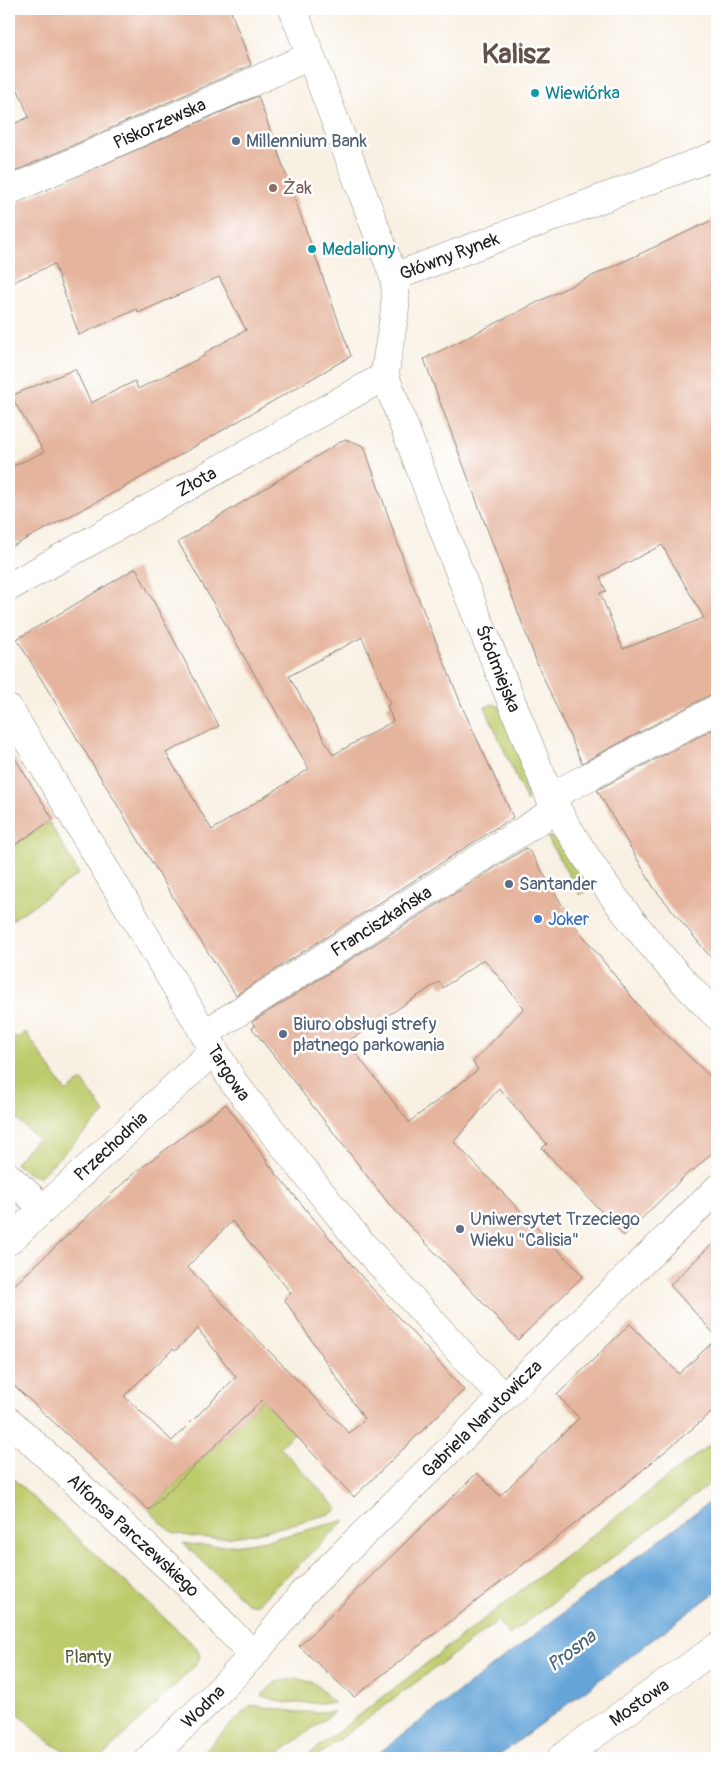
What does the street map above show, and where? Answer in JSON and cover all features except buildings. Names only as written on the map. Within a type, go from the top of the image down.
[{"type":"street","name":"Główny Rynek","points":[[293,9],[394,277],[717,155]]},
{"type":"street","name":"Piskorzewska","points":[[9,191],[310,56]]},
{"type":"street","name":"Śródmiejska","points":[[394,277],[397,294],[387,349],[385,376],[554,803],[582,849],[641,932],[668,965],[717,1016]]},
{"type":"street","name":"Złota","points":[[9,587],[385,376]]},
{"type":"street","name":"Targowa","points":[[9,709],[240,1091],[361,1243],[468,1362],[503,1397]]},
{"type":"street","name":"Franciszkańska","points":[[209,1042],[554,803],[717,709]]},
{"type":"street","name":"Przechodnia","points":[[9,1241],[209,1042]]},
{"type":"street","points":[[9,1177],[42,1208]]},
{"type":"street","name":"Gabriela Narutowicza","points":[[253,1654],[282,1623],[302,1595],[717,1189]]},
{"type":"street","name":"Alfonsa Parczewskiego","points":[[9,1421],[188,1585],[253,1654]]},
{"type":"street","name":"Mostowa","points":[[561,1758],[717,1647]]},
{"type":"street","name":"Wodna","points":[[150,1758],[253,1654]]},
{"type":"green space","points":[[493,704],[500,707],[528,779],[527,802],[485,707]]},
{"type":"green space","points":[[49,822],[79,874],[9,922],[9,849]]},
{"type":"green space","points":[[547,837],[554,837],[560,842],[589,882],[587,890],[580,895]]},
{"type":"green space","points":[[9,1029],[16,1039],[26,1032],[66,1092],[82,1080],[105,1113],[39,1177],[29,1174],[15,1163],[37,1138],[9,1112]]},
{"type":"green space","points":[[263,1399],[294,1433],[280,1447],[338,1509],[330,1514],[253,1534],[233,1537],[194,1537],[175,1533],[168,1529],[149,1510]]},
{"type":"green space","points":[[717,1439],[717,1478],[702,1490],[509,1635],[498,1621],[315,1758],[304,1758]]},
{"type":"green space","name":"Planty","points":[[9,1475],[197,1648],[200,1657],[196,1665],[101,1758],[81,1758],[61,1749],[33,1728],[9,1703]]},
{"type":"green space","points":[[346,1520],[256,1605],[247,1603],[183,1543],[204,1545],[245,1544]]},
{"type":"green space","points":[[295,1678],[314,1683],[335,1703],[286,1703],[261,1696],[276,1682]]},
{"type":"green space","points":[[251,1705],[298,1712],[334,1712],[273,1758],[197,1758]]},
{"type":"water","name":"Prosna","points":[[717,1496],[717,1591],[496,1758],[372,1758]]},
{"type":"place","name":"Wiewiórka","points":[[535,93]]},
{"type":"place","name":"Millennium Bank","points":[[236,141]]},
{"type":"place","name":"Żak","points":[[273,188]]},
{"type":"place","name":"Medaliony","points":[[312,249]]},
{"type":"place","name":"Santander","points":[[509,884]]},
{"type":"place","name":"Joker","points":[[538,919]]},
{"type":"place","name":"Biuro obsługi strefy płatnego parkowania","points":[[283,1034]]},
{"type":"place","name":"Uniwersytet Trzeciego Wieku \"Calisia\"","points":[[460,1229]]},
{"type":"district","name":"Kalisz","points":[[516,53]]}]
